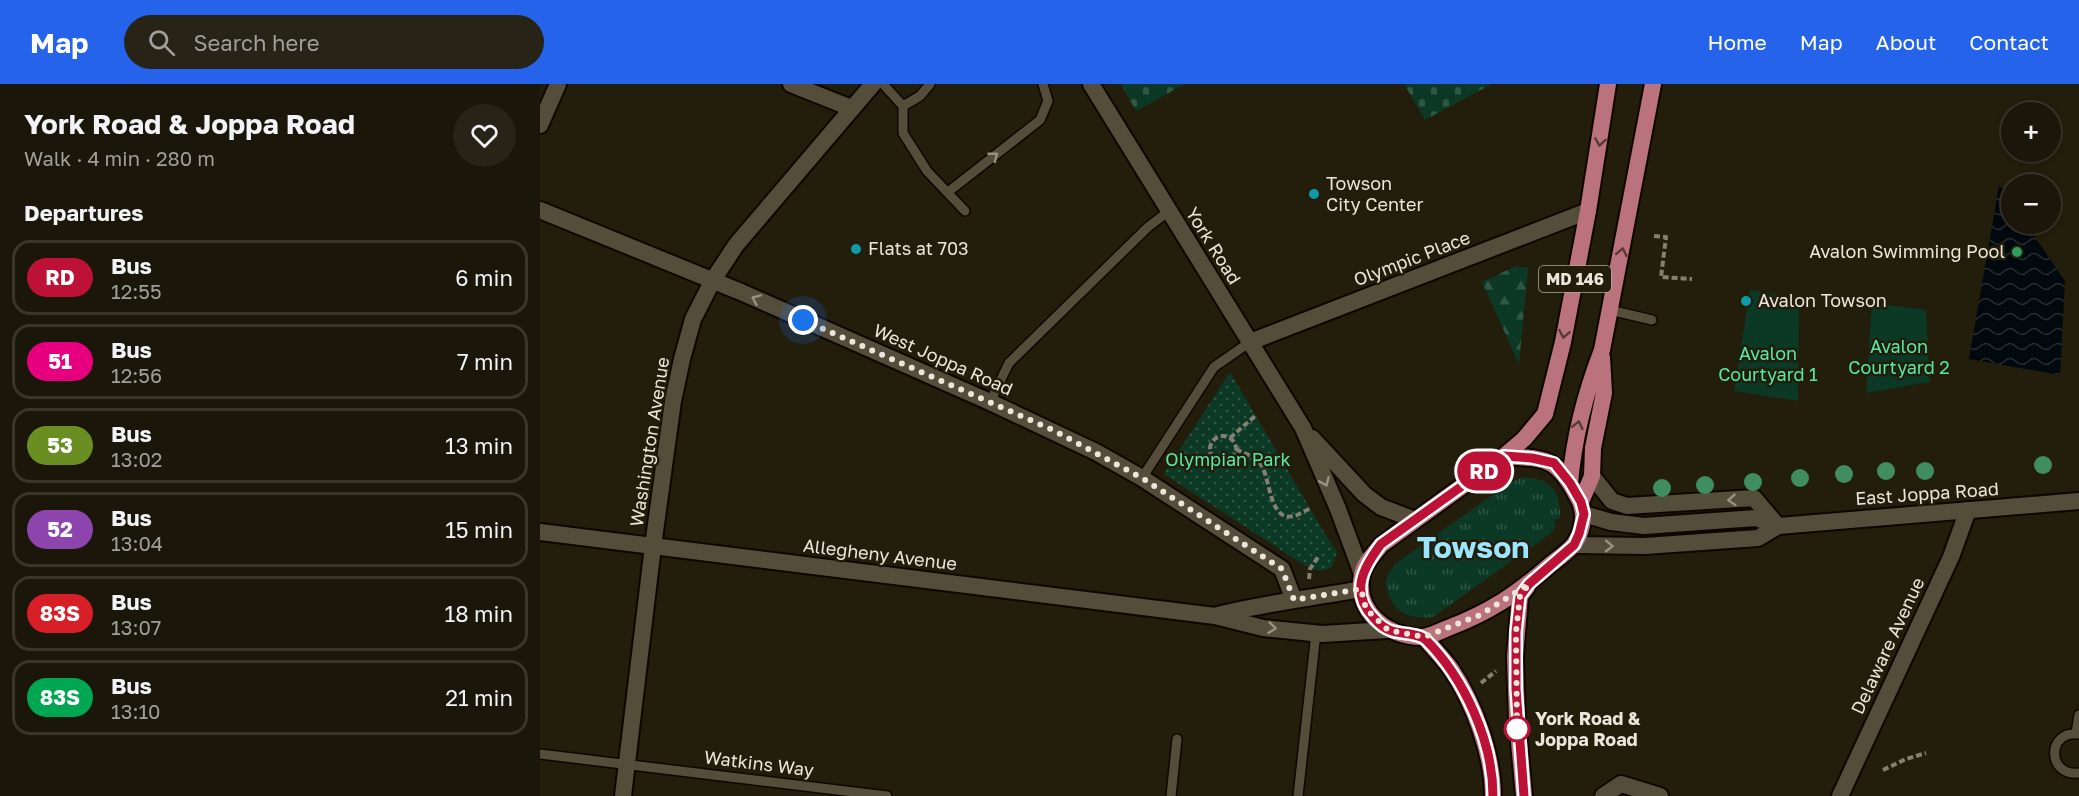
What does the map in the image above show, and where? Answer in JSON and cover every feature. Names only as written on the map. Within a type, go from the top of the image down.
[{"type":"main road","name":"MD 146","points":[[1504,456],[1524,439],[1545,414],[1563,342],[1588,211],[1608,84]]},
{"type":"main road","name":"MD 146","points":[[1602,350],[1653,84]]},
{"type":"main road","points":[[1570,483],[1578,424],[1588,386],[1602,350]]},
{"type":"main road","points":[[1582,508],[1570,483],[1554,463],[1532,458],[1504,456],[1381,544],[1367,562],[1361,581],[1366,609],[1388,630],[1424,637],[1480,615],[1529,584],[1574,545],[1579,534],[1582,508],[1592,476],[1593,448],[1604,393],[1602,350]]},
{"type":"main road","points":[[1524,796],[1517,720],[1515,657],[1520,596],[1529,584]]},
{"type":"main road","points":[[1424,637],[1451,669],[1475,714],[1493,781],[1493,796]]},
{"type":"street","points":[[540,125],[558,84]]},
{"type":"street","points":[[791,84],[851,108]]},
{"type":"street","name":"Washington Avenue","points":[[623,796],[652,546],[673,401],[693,319],[713,280],[736,245],[873,84]]},
{"type":"street","name":"York Road","points":[[1091,84],[1303,428],[1338,509],[1361,581]]},
{"type":"street","name":"West Joppa Road","points":[[540,210],[713,280],[1053,430],[1142,478],[1282,569],[1294,600]]},
{"type":"street","name":"Olympic Place","points":[[1250,342],[1588,211]]},
{"type":"street","name":"York Road","points":[[1303,428],[1364,494],[1381,507],[1415,520]]},
{"type":"street","points":[[1592,476],[1612,501],[1627,506],[1754,498],[1778,526]]},
{"type":"street","name":"East Joppa Road","points":[[1582,508],[1611,522],[1644,526],[1756,518],[1778,526],[2079,501]]},
{"type":"street","name":"Delaware Avenue","points":[[1840,796],[1951,557],[1968,510]]},
{"type":"street","name":"East Joppa Road","points":[[1574,545],[1659,545],[1758,538],[1778,526]]},
{"type":"street","name":"Allegheny Avenue","points":[[540,532],[1215,616],[1263,628],[1316,633],[1388,630]]},
{"type":"street","name":"Allegheny Avenue","points":[[1215,616],[1258,605],[1294,600],[1361,581]]},
{"type":"street","points":[[1603,796],[1621,784],[1660,796]]},
{"type":"lane","points":[[883,84],[903,106],[903,133],[927,171],[965,211]]},
{"type":"lane","points":[[903,106],[920,96],[930,84]]},
{"type":"lane","points":[[948,192],[1040,120],[1048,101],[1043,84]]},
{"type":"lane","points":[[990,402],[1009,363],[1148,227],[1169,211]]},
{"type":"lane","points":[[1610,310],[1652,320]]},
{"type":"lane","points":[[1142,478],[1214,367],[1250,342]]},
{"type":"lane","points":[[1298,796],[1316,633]]},
{"type":"lane","points":[[2079,715],[2078,734],[2069,734],[2058,741],[2054,754],[2055,761],[2064,771],[2070,774],[2079,773]]},
{"type":"lane","points":[[1171,796],[1177,739]]},
{"type":"lane","name":"Watkins Way","points":[[540,754],[887,796]]},
{"type":"path","points":[[1654,236],[1666,237],[1661,278],[1692,279]]},
{"type":"path","points":[[1230,438],[1256,416]]},
{"type":"path","points":[[1220,436],[1230,438],[1236,449],[1233,458],[1219,462],[1212,457],[1209,448],[1212,440],[1220,436]]},
{"type":"path","points":[[1236,449],[1260,463],[1266,473],[1271,500],[1278,510],[1287,516],[1295,516],[1310,508]]},
{"type":"path","points":[[1309,580],[1310,569],[1318,557]]},
{"type":"path","points":[[1476,686],[1497,671]]},
{"type":"path","points":[[1883,770],[1926,753]]},
{"type":"green space","points":[[1121,84],[1185,84],[1136,111]]},
{"type":"green space","points":[[1404,84],[1492,84],[1425,120]]},
{"type":"green space","points":[[1516,266],[1528,268],[1519,364],[1482,282]]},
{"type":"green space","name":"Avalon Courtyard 1","points":[[1750,290],[1799,298],[1798,401],[1734,391]]},
{"type":"green space","name":"Avalon Courtyard 2","points":[[1872,303],[1926,310],[1930,382],[1866,393]]},
{"type":"green space","name":"Olympian Park","points":[[1230,372],[1337,552],[1332,567],[1321,571],[1310,569],[1164,474]]},
{"type":"green space","points":[[1524,477],[1534,478],[1548,484],[1556,494],[1559,501],[1560,518],[1556,519],[1554,523],[1556,526],[1551,533],[1433,617],[1413,617],[1397,608],[1389,596],[1386,584],[1387,577],[1395,564],[1511,482]]},
{"type":"water","name":"Avalon Swimming Pool","points":[[1999,186],[2001,188],[2001,234],[2033,234],[2065,281],[2060,375],[1969,359]]},
{"type":"bus line","name":"RD","points":[[1493,796],[1493,781],[1475,714],[1451,669],[1424,637],[1388,630],[1376,620],[1366,609],[1361,589],[1362,574],[1367,562],[1381,544],[1504,456],[1532,458],[1554,463],[1570,483],[1581,502],[1584,514],[1574,545],[1529,584],[1520,596],[1515,657],[1517,720],[1524,796]]},
{"type":"place","name":"Towson City Center","points":[[1314,194]]},
{"type":"place","name":"Flats at 703","points":[[856,249]]},
{"type":"place","name":"Avalon Swimming Pool","points":[[2017,252]]},
{"type":"place","name":"Avalon Towson","points":[[1746,301]]},
{"type":"place","name":"York Road & Joppa Road","points":[[1517,729]]},
{"type":"district","name":"Towson","points":[[1473,548]]},
{"type":"route","points":[[803,320],[1053,430],[1142,478],[1282,569],[1294,600],[1361,589],[1366,609],[1388,630],[1424,637],[1480,615],[1529,584],[1520,596],[1516,632],[1517,729]]}]
